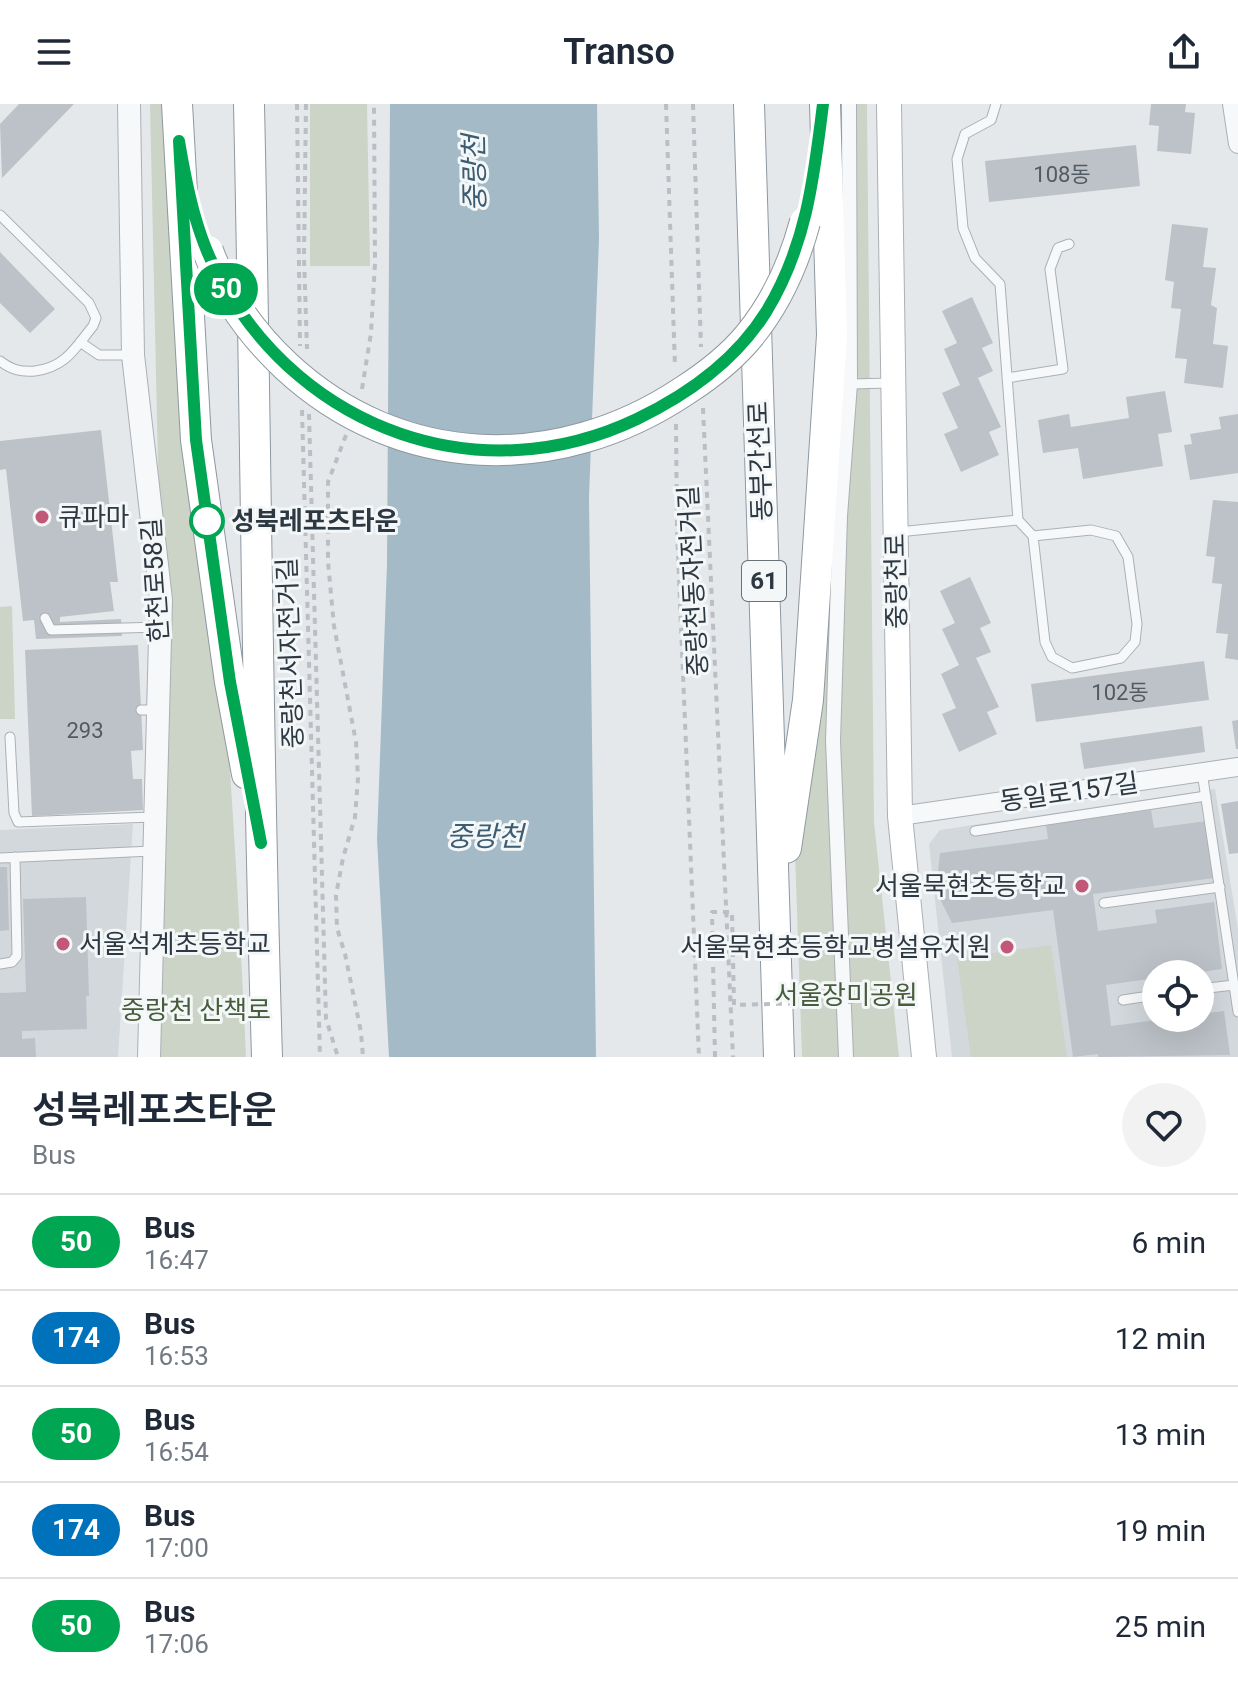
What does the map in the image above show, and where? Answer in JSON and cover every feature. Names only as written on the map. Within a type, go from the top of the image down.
[{"type":"highway","points":[[177,104],[196,440],[230,682],[261,843]]},
{"type":"highway","points":[[249,104],[267,1057]]},
{"type":"highway","name":"동부간선로","points":[[749,104],[779,1057]]},
{"type":"highway","points":[[179,141],[192,208],[220,279],[250,326],[281,361],[322,395],[376,425],[420,440],[468,449],[514,450],[560,445],[613,430],[666,404],[724,363],[746,339],[767,311],[790,266],[805,222],[824,104]]},
{"type":"highway","points":[[775,926],[808,700],[832,335],[824,104]]},
{"type":"main road","name":"중랑천로","points":[[889,104],[900,816],[924,1057]]},
{"type":"street","name":"한천로58길","points":[[129,104],[133,355],[161,600],[161,627],[150,710],[157,817],[149,1057]]},
{"type":"street","points":[[846,1057],[833,741],[840,516],[850,384],[849,104]]},
{"type":"street","points":[[1232,104],[1238,144]]},
{"type":"street","name":"동일로157길","points":[[900,816],[1238,767]]},
{"type":"lane","points":[[996,104],[991,120],[965,134],[957,159],[963,228],[975,258],[1000,284],[1018,520],[1033,536],[1045,642],[1052,657],[1072,668],[1121,658],[1135,642],[1137,624],[1128,557],[1116,536],[1091,530],[1033,536]]},
{"type":"lane","points":[[0,215],[93,309],[96,318],[93,326],[58,366],[18,371],[0,361]]},
{"type":"lane","points":[[1007,378],[1063,369],[1050,269],[1058,248],[1069,244]]},
{"type":"lane","points":[[80,342],[99,355],[133,355]]},
{"type":"lane","points":[[850,384],[892,383]]},
{"type":"lane","points":[[895,533],[1018,520]]},
{"type":"lane","points":[[45,618],[51,630],[161,627]]},
{"type":"lane","points":[[10,737],[14,813],[18,822],[157,817]]},
{"type":"lane","points":[[1202,772],[1238,1012]]},
{"type":"lane","points":[[975,831],[1206,796]]},
{"type":"lane","points":[[0,858],[156,851]]},
{"type":"lane","points":[[0,964],[12,962],[17,956],[15,857]]},
{"type":"lane","points":[[1104,903],[1220,887]]},
{"type":"lane","points":[[1214,987],[1234,985]]},
{"type":"lane","points":[[1123,1000],[1142,997]]},
{"type":"path","points":[[297,104],[300,347]]},
{"type":"path","points":[[306,104],[304,257],[307,353]]},
{"type":"path","points":[[358,398],[367,359],[375,263],[374,104]]},
{"type":"path","points":[[666,104],[675,373]]},
{"type":"path","points":[[693,104],[701,359]]},
{"type":"path","points":[[308,400],[326,1019],[338,1057]]},
{"type":"path","name":"중랑천동자전거길","points":[[703,403],[733,1057]]},
{"type":"path","name":"중랑천서자전거길","points":[[301,409],[320,1057]]},
{"type":"path","points":[[676,420],[677,530],[699,1057]]},
{"type":"path","points":[[349,425],[328,482],[328,562],[334,626],[358,759],[355,817],[336,895],[337,928],[348,970],[363,1057]]},
{"type":"path","points":[[715,1057],[712,912],[732,912],[734,1005],[918,1000]]},
{"type":"shaded area","name":"서울묵현초등학교","points":[[1215,789],[1238,929],[1238,1057],[952,1057],[929,844],[940,830]]},
{"type":"shaded area","name":"서울석계초등학교","points":[[133,824],[118,1057],[0,1057],[0,830]]},
{"type":"green space","name":"중랑천 산책로","points":[[150,104],[177,104],[225,700],[246,1057],[147,1057],[161,600]]},
{"type":"green space","points":[[310,104],[367,104],[370,266],[310,266]]},
{"type":"green space","name":"서울장미공원","points":[[838,104],[867,104],[874,822],[899,1057],[802,1057],[795,853]]},
{"type":"green space","points":[[12,606],[15,719],[0,719],[0,607]]},
{"type":"green space","points":[[1051,945],[1067,1057],[971,1057],[957,958]]},
{"type":"water","name":"중랑천","points":[[390,104],[597,104],[599,239],[589,497],[596,1057],[389,1057],[377,839],[387,564]]},
{"type":"building","points":[[19,104],[74,104],[2,178],[0,124]]},
{"type":"building","points":[[1151,104],[1186,104],[1185,112],[1195,113],[1191,154],[1157,151],[1159,126],[1149,125]]},
{"type":"building","points":[[1136,145],[1140,186],[989,202],[985,161]]},
{"type":"building","points":[[1172,224],[1208,228],[1203,267],[1216,268],[1211,305],[1217,308],[1213,344],[1228,346],[1223,388],[1184,383],[1187,359],[1175,358],[1181,309],[1171,308],[1174,282],[1165,280]]},
{"type":"building","points":[[0,252],[55,309],[30,333],[0,303]]},
{"type":"building","points":[[972,297],[993,343],[982,348],[993,371],[978,378],[1001,427],[989,432],[999,455],[961,472],[944,434],[958,428],[942,393],[960,385],[944,349],[957,343],[942,311]]},
{"type":"building","points":[[1165,391],[1172,432],[1158,434],[1163,466],[1083,479],[1078,448],[1043,453],[1038,420],[1069,414],[1071,427],[1129,418],[1126,397]]},
{"type":"building","points":[[1238,414],[1238,473],[1190,480],[1184,445],[1192,444],[1190,434],[1221,429],[1219,417]]},
{"type":"building","points":[[101,430],[118,582],[110,582],[114,611],[60,617],[60,622],[121,619],[122,636],[36,639],[34,620],[23,621],[6,469],[0,470],[0,441]]},
{"type":"building","points":[[1213,500],[1238,502],[1238,660],[1225,658],[1228,634],[1216,633],[1222,584],[1212,583],[1215,557],[1206,556]]},
{"type":"building","points":[[970,577],[991,623],[980,628],[991,652],[976,658],[999,707],[987,712],[997,734],[959,752],[942,714],[956,708],[941,674],[959,665],[942,629],[955,623],[940,591]]},
{"type":"building","points":[[138,645],[143,750],[131,751],[133,779],[142,779],[143,810],[32,816],[25,650]]},
{"type":"building","points":[[1204,661],[1209,700],[1036,722],[1031,684]]},
{"type":"building","points":[[1238,720],[1238,749],[1236,749],[1232,721]]},
{"type":"building","points":[[1202,726],[1205,752],[1084,769],[1080,743]]},
{"type":"building","points":[[1238,801],[1238,853],[1229,854],[1221,804]]},
{"type":"building","points":[[1151,810],[1154,828],[1207,821],[1214,878],[1093,894],[1098,931],[1157,923],[1155,910],[1214,902],[1222,969],[1214,970],[1214,960],[1142,960],[1142,980],[1106,985],[1111,1026],[1142,1022],[1142,1032],[1214,1032],[1214,1012],[1224,1011],[1230,1055],[1098,1057],[1098,1054],[1073,1057],[1053,910],[952,923],[936,891],[940,853],[1048,839],[1046,825]]},
{"type":"building","points":[[0,867],[7,867],[9,930],[0,931]]},
{"type":"building","points":[[86,897],[87,1029],[22,1031],[22,1039],[35,1038],[36,1057],[0,1057],[0,993],[26,992],[23,899]]},
{"type":"bus line","name":"50","points":[[261,843],[230,682],[196,440],[179,141],[192,208],[214,268],[247,322],[265,345],[300,379],[356,415],[385,429],[443,445],[514,450],[582,440],[632,422],[699,382],[724,363],[746,339],[767,311],[801,238],[812,193],[823,104]]},
{"type":"place","name":"큐파마","points":[[42,517]]},
{"type":"place","name":"성북레포츠타운","points":[[207,521]]},
{"type":"place","name":"서울묵현초등학교","points":[[1082,886]]},
{"type":"place","name":"서울석계초등학교","points":[[63,944]]},
{"type":"place","name":"서울묵현초등학교병설유치원","points":[[1007,947]]}]
